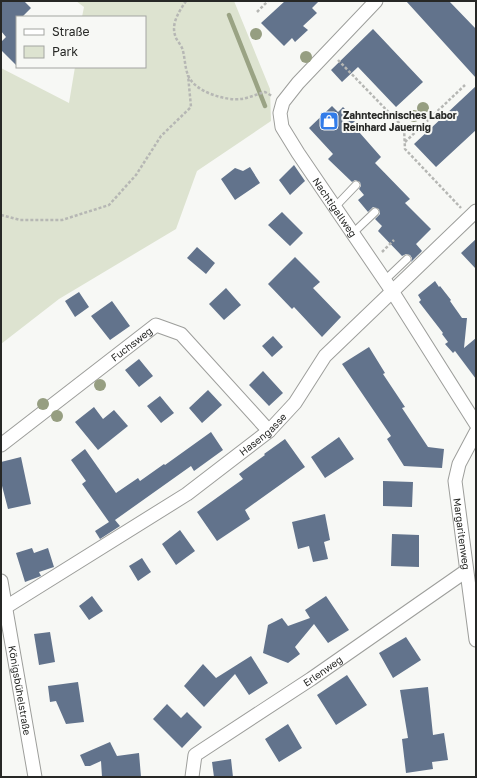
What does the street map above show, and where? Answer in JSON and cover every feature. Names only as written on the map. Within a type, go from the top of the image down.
[{"type":"street","name":"Nachtigallweg","points":[[376,1],[298,83],[283,102],[280,113],[282,127],[389,285],[476,424]]},
{"type":"street","name":"Hasengasse","points":[[6,607],[187,494],[269,431],[294,403],[325,356],[389,285],[473,214]]},
{"type":"street","name":"Fuchsweg","points":[[1,445],[156,325],[181,334],[269,431]]},
{"type":"street","name":"Margaritenweg","points":[[476,432],[459,464],[455,481],[470,556],[466,571],[476,640]]},
{"type":"street","name":"Erlenweg","points":[[192,777],[195,755],[311,680],[466,571]]},
{"type":"street","name":"Königsbühelstraße","points":[[1,581],[35,777]]},
{"type":"lane","points":[[335,207],[356,186]]},
{"type":"lane","points":[[353,233],[375,212]]},
{"type":"lane","points":[[389,285],[407,259]]},
{"type":"path","points":[[1,215],[20,220],[62,220],[109,205],[136,176],[161,136],[191,107],[188,75],[183,50],[174,29],[175,19],[186,1]]},
{"type":"path","points":[[257,12],[267,1]]},
{"type":"path","points":[[330,51],[404,128],[405,149],[473,214]]},
{"type":"path","points":[[188,75],[190,79],[214,96],[243,99],[265,92]]},
{"type":"path","points":[[405,142],[465,85]]},
{"type":"green space","points":[[76,1],[234,1],[270,89],[271,121],[197,171],[176,229],[59,299],[1,344],[1,68],[69,103],[75,68],[146,68],[146,16],[82,16],[84,7]]},
{"type":"building","points":[[1,1],[24,1],[31,8],[23,16],[16,16],[16,65],[1,50],[1,42],[6,37],[1,31]]},
{"type":"building","points":[[285,1],[319,1],[312,8],[317,13],[303,26],[308,30],[295,42],[292,38],[284,46],[261,23]]},
{"type":"building","points":[[406,1],[449,1],[476,29],[476,78]]},
{"type":"building","points":[[373,29],[423,82],[396,107],[358,67],[342,82],[331,70]]},
{"type":"building","points":[[476,86],[476,130],[436,167],[414,144]]},
{"type":"building","points":[[332,106],[338,112],[343,107],[356,120],[352,124],[381,157],[375,163],[410,199],[405,203],[431,229],[416,244],[422,251],[411,262],[412,258],[410,255],[406,254],[402,256],[378,231],[382,226],[375,219],[380,214],[379,209],[373,207],[368,212],[358,200],[364,195],[359,189],[361,186],[360,182],[355,180],[352,182],[328,159],[333,154],[309,128]]},
{"type":"building","points":[[294,165],[305,181],[290,195],[279,180]]},
{"type":"building","points":[[250,167],[260,183],[235,200],[221,179],[235,168],[243,171]]},
{"type":"building","points":[[282,212],[303,233],[290,246],[268,225]]},
{"type":"building","points":[[476,239],[476,269],[461,253]]},
{"type":"building","points":[[197,247],[215,263],[206,274],[187,258]]},
{"type":"building","points":[[295,257],[320,282],[313,288],[341,317],[322,337],[294,307],[292,309],[268,284]]},
{"type":"building","points":[[435,281],[451,300],[450,301],[462,318],[467,318],[464,348],[476,338],[476,379],[455,351],[453,353],[445,344],[448,342],[442,334],[443,333],[419,302],[421,300],[418,295]]},
{"type":"building","points":[[226,288],[241,305],[224,320],[209,304]]},
{"type":"building","points":[[79,292],[89,307],[75,317],[65,301]]},
{"type":"building","points":[[112,301],[130,326],[110,340],[91,316]]},
{"type":"building","points":[[273,336],[283,347],[272,357],[262,346]]},
{"type":"building","points":[[369,347],[385,373],[383,374],[405,407],[402,408],[428,447],[444,449],[442,468],[404,466],[387,439],[391,436],[342,364]]},
{"type":"building","points":[[139,359],[153,376],[139,387],[125,370]]},
{"type":"building","points":[[263,371],[283,393],[269,406],[249,385]]},
{"type":"building","points":[[208,390],[222,405],[202,423],[189,408]]},
{"type":"building","points":[[160,396],[174,413],[161,423],[147,406]]},
{"type":"building","points":[[94,407],[103,419],[114,410],[128,426],[98,450],[75,422]]},
{"type":"building","points":[[211,432],[223,450],[194,471],[191,466],[115,520],[120,526],[100,539],[95,531],[109,522],[82,484],[86,481],[71,460],[85,449],[116,493],[138,478],[140,481],[164,464],[165,465]]},
{"type":"building","points":[[339,437],[354,459],[325,478],[311,457]]},
{"type":"building","points":[[285,439],[305,467],[245,510],[250,519],[217,541],[197,512],[243,479],[239,474]]},
{"type":"building","points":[[21,457],[31,504],[8,509],[1,482],[1,462]]},
{"type":"building","points":[[383,481],[413,482],[412,507],[383,506]]},
{"type":"building","points":[[325,514],[330,540],[324,542],[328,559],[313,562],[309,546],[298,549],[292,522]]},
{"type":"building","points":[[180,530],[195,551],[176,565],[162,544]]},
{"type":"building","points":[[392,534],[419,535],[419,567],[391,566]]},
{"type":"building","points":[[32,548],[34,553],[48,548],[54,567],[39,572],[41,576],[25,582],[16,553]]},
{"type":"building","points":[[142,558],[151,572],[138,581],[129,566]]},
{"type":"building","points":[[92,596],[103,611],[89,620],[79,606]]},
{"type":"building","points":[[326,596],[349,630],[328,643],[314,624],[295,647],[300,654],[288,663],[263,653],[268,625],[282,618],[288,626],[310,618],[305,610]]},
{"type":"building","points":[[50,632],[55,662],[39,665],[34,634]]},
{"type":"building","points":[[406,637],[421,660],[393,678],[379,653]]},
{"type":"building","points":[[251,656],[268,683],[249,695],[235,674],[204,707],[184,686],[203,664],[216,678]]},
{"type":"building","points":[[347,675],[367,705],[336,725],[317,695]]},
{"type":"building","points":[[78,682],[84,722],[66,724],[56,701],[50,702],[48,686]]},
{"type":"building","points":[[428,687],[433,735],[444,733],[448,760],[432,762],[433,769],[406,773],[402,739],[408,738],[400,690]]},
{"type":"building","points":[[167,704],[181,718],[187,712],[202,727],[182,748],[153,719]]},
{"type":"building","points":[[288,724],[302,748],[279,762],[265,739]]},
{"type":"building","points":[[110,742],[117,756],[139,753],[141,777],[102,777],[101,761],[90,766],[85,766],[80,755]]},
{"type":"building","points":[[231,759],[233,777],[214,777],[212,762]]},
{"type":"waterway","points":[[229,15],[265,106]]},
{"type":"place","name":"Zahntechnisches Labor Reinhard Jauernig","points":[[329,121]]}]
